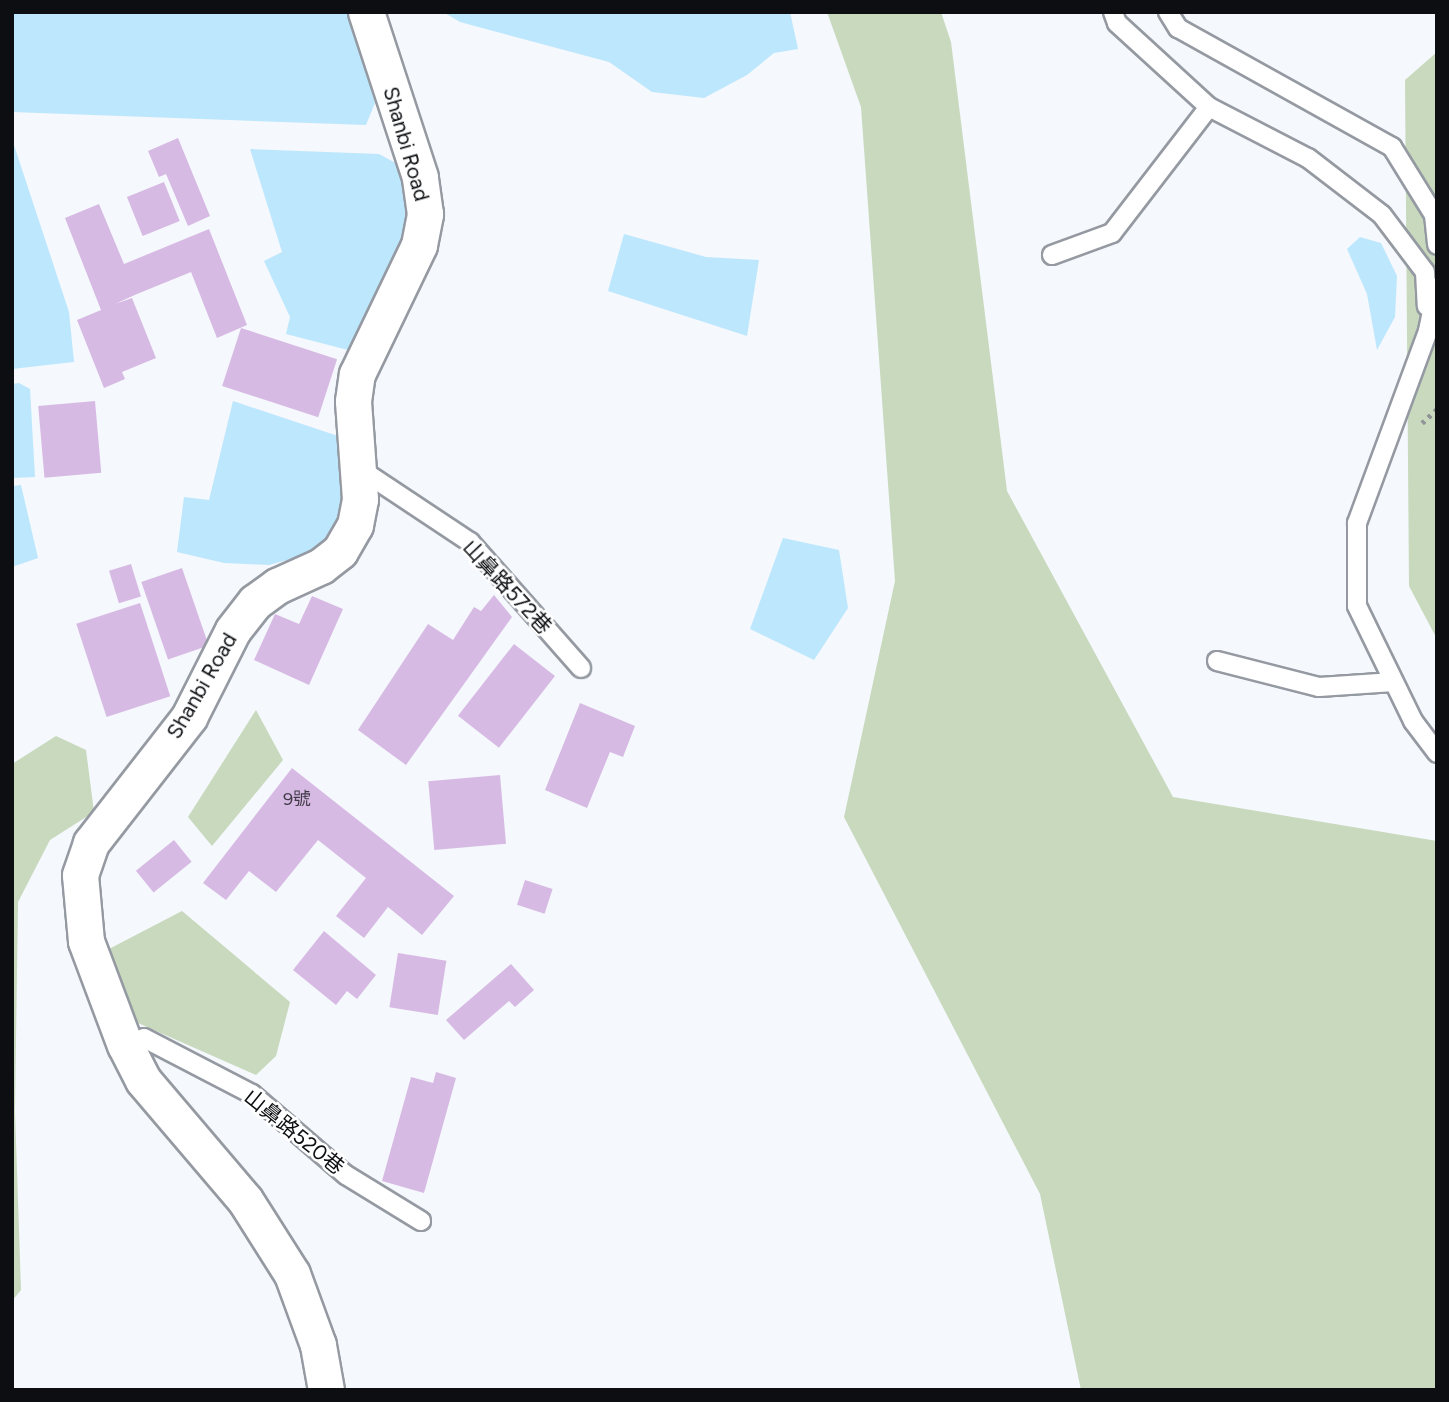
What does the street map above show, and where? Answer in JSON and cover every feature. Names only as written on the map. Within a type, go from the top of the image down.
[{"type":"street","name":"Shanbi Road","points":[[326,1390],[318,1345],[292,1275],[245,1200],[143,1080],[125,1045],[86,941],[79,904],[80,875],[91,843],[190,717],[233,630],[255,602],[277,586],[321,566],[340,551],[355,526],[360,499],[353,401],[357,374],[419,245],[425,214],[420,177],[366,12]]},
{"type":"lane","points":[[1113,12],[1117,23],[1209,107],[1308,158],[1382,215],[1425,272],[1428,331]]},
{"type":"lane","points":[[1168,12],[1178,28],[1392,147],[1434,215],[1437,245]]},
{"type":"lane","points":[[1052,256],[1112,233],[1209,107]]},
{"type":"lane","points":[[1437,287],[1428,331],[1357,523],[1357,606],[1413,721],[1437,753]]},
{"type":"lane","name":"山鼻路572巷","points":[[358,467],[470,542],[581,668]]},
{"type":"lane","points":[[1217,661],[1319,687],[1394,682]]},
{"type":"lane","name":"山鼻路520巷","points":[[125,1045],[144,1038],[252,1094],[346,1175],[421,1221]]},
{"type":"green space","points":[[827,12],[941,12],[951,42],[1007,491],[1173,797],[1437,841],[1437,1390],[1081,1390],[1040,1194],[844,817],[895,581],[861,107]]},
{"type":"green space","points":[[1437,52],[1437,639],[1409,586],[1405,80]]},
{"type":"green space","points":[[256,710],[283,760],[212,846],[188,817]]},
{"type":"green space","points":[[56,736],[86,750],[94,812],[50,840],[18,902],[15,1111],[21,1290],[12,1301],[12,764]]},
{"type":"green space","points":[[182,911],[290,1002],[276,1056],[256,1075],[138,1023],[107,950]]},
{"type":"water","points":[[12,12],[348,12],[375,103],[366,125],[12,112]]},
{"type":"water","points":[[443,12],[790,12],[798,49],[774,53],[747,75],[704,98],[652,92],[609,62],[460,22]]},
{"type":"water","points":[[12,139],[69,312],[74,362],[12,369]]},
{"type":"water","points":[[250,149],[379,154],[401,166],[415,197],[405,238],[348,350],[286,334],[290,317],[264,261],[282,252]]},
{"type":"water","points":[[624,234],[706,257],[759,260],[747,336],[608,291]]},
{"type":"water","points":[[1360,237],[1381,243],[1397,276],[1395,317],[1377,350],[1367,294],[1347,249]]},
{"type":"water","points":[[19,383],[30,389],[35,477],[12,478],[12,384]]},
{"type":"water","points":[[233,401],[338,436],[349,482],[334,532],[317,552],[269,565],[224,563],[177,552],[184,497],[209,500]]},
{"type":"water","points":[[21,485],[38,558],[12,567],[12,486]]},
{"type":"water","points":[[783,538],[839,550],[848,608],[814,660],[750,629]]},
{"type":"building","points":[[178,138],[210,216],[188,226],[166,174],[159,177],[148,151]]},
{"type":"building","points":[[164,182],[180,221],[143,236],[127,197]]},
{"type":"building","points":[[99,204],[124,264],[209,229],[247,325],[217,338],[191,272],[137,294],[115,304],[132,298],[156,358],[122,372],[125,379],[104,388],[77,320],[101,310],[65,218]]},
{"type":"building","points":[[241,328],[337,359],[318,417],[222,386]]},
{"type":"building","points":[[95,401],[101,473],[44,478],[38,406]]},
{"type":"building","points":[[131,564],[141,597],[119,603],[109,571]]},
{"type":"building","points":[[182,568],[209,646],[168,660],[141,582]]},
{"type":"building","points":[[494,595],[512,617],[406,765],[358,730],[428,624],[453,640],[474,607],[481,611]]},
{"type":"building","points":[[312,596],[343,609],[309,685],[254,660],[275,614],[299,624]]},
{"type":"building","points":[[140,603],[170,696],[107,717],[76,624]]},
{"type":"building","points":[[514,644],[555,676],[499,748],[458,716]]},
{"type":"building","points":[[580,703],[635,726],[623,757],[610,752],[587,808],[545,790]]},
{"type":"building","points":[[292,768],[454,896],[422,935],[388,907],[364,938],[336,916],[366,878],[318,840],[276,892],[249,871],[226,900],[203,883]]},
{"type":"building","points":[[500,775],[506,844],[434,850],[428,781]]},
{"type":"building","points":[[174,840],[192,862],[154,893],[136,871]]},
{"type":"building","points":[[525,880],[553,889],[545,914],[517,905]]},
{"type":"building","points":[[324,931],[376,975],[357,999],[347,991],[336,1005],[293,970]]},
{"type":"building","points":[[398,953],[446,961],[438,1015],[389,1007]]},
{"type":"building","points":[[511,964],[534,990],[515,1007],[509,1001],[464,1040],[446,1020]]},
{"type":"building","points":[[436,1072],[456,1078],[424,1193],[382,1181],[411,1077],[433,1083]]}]
